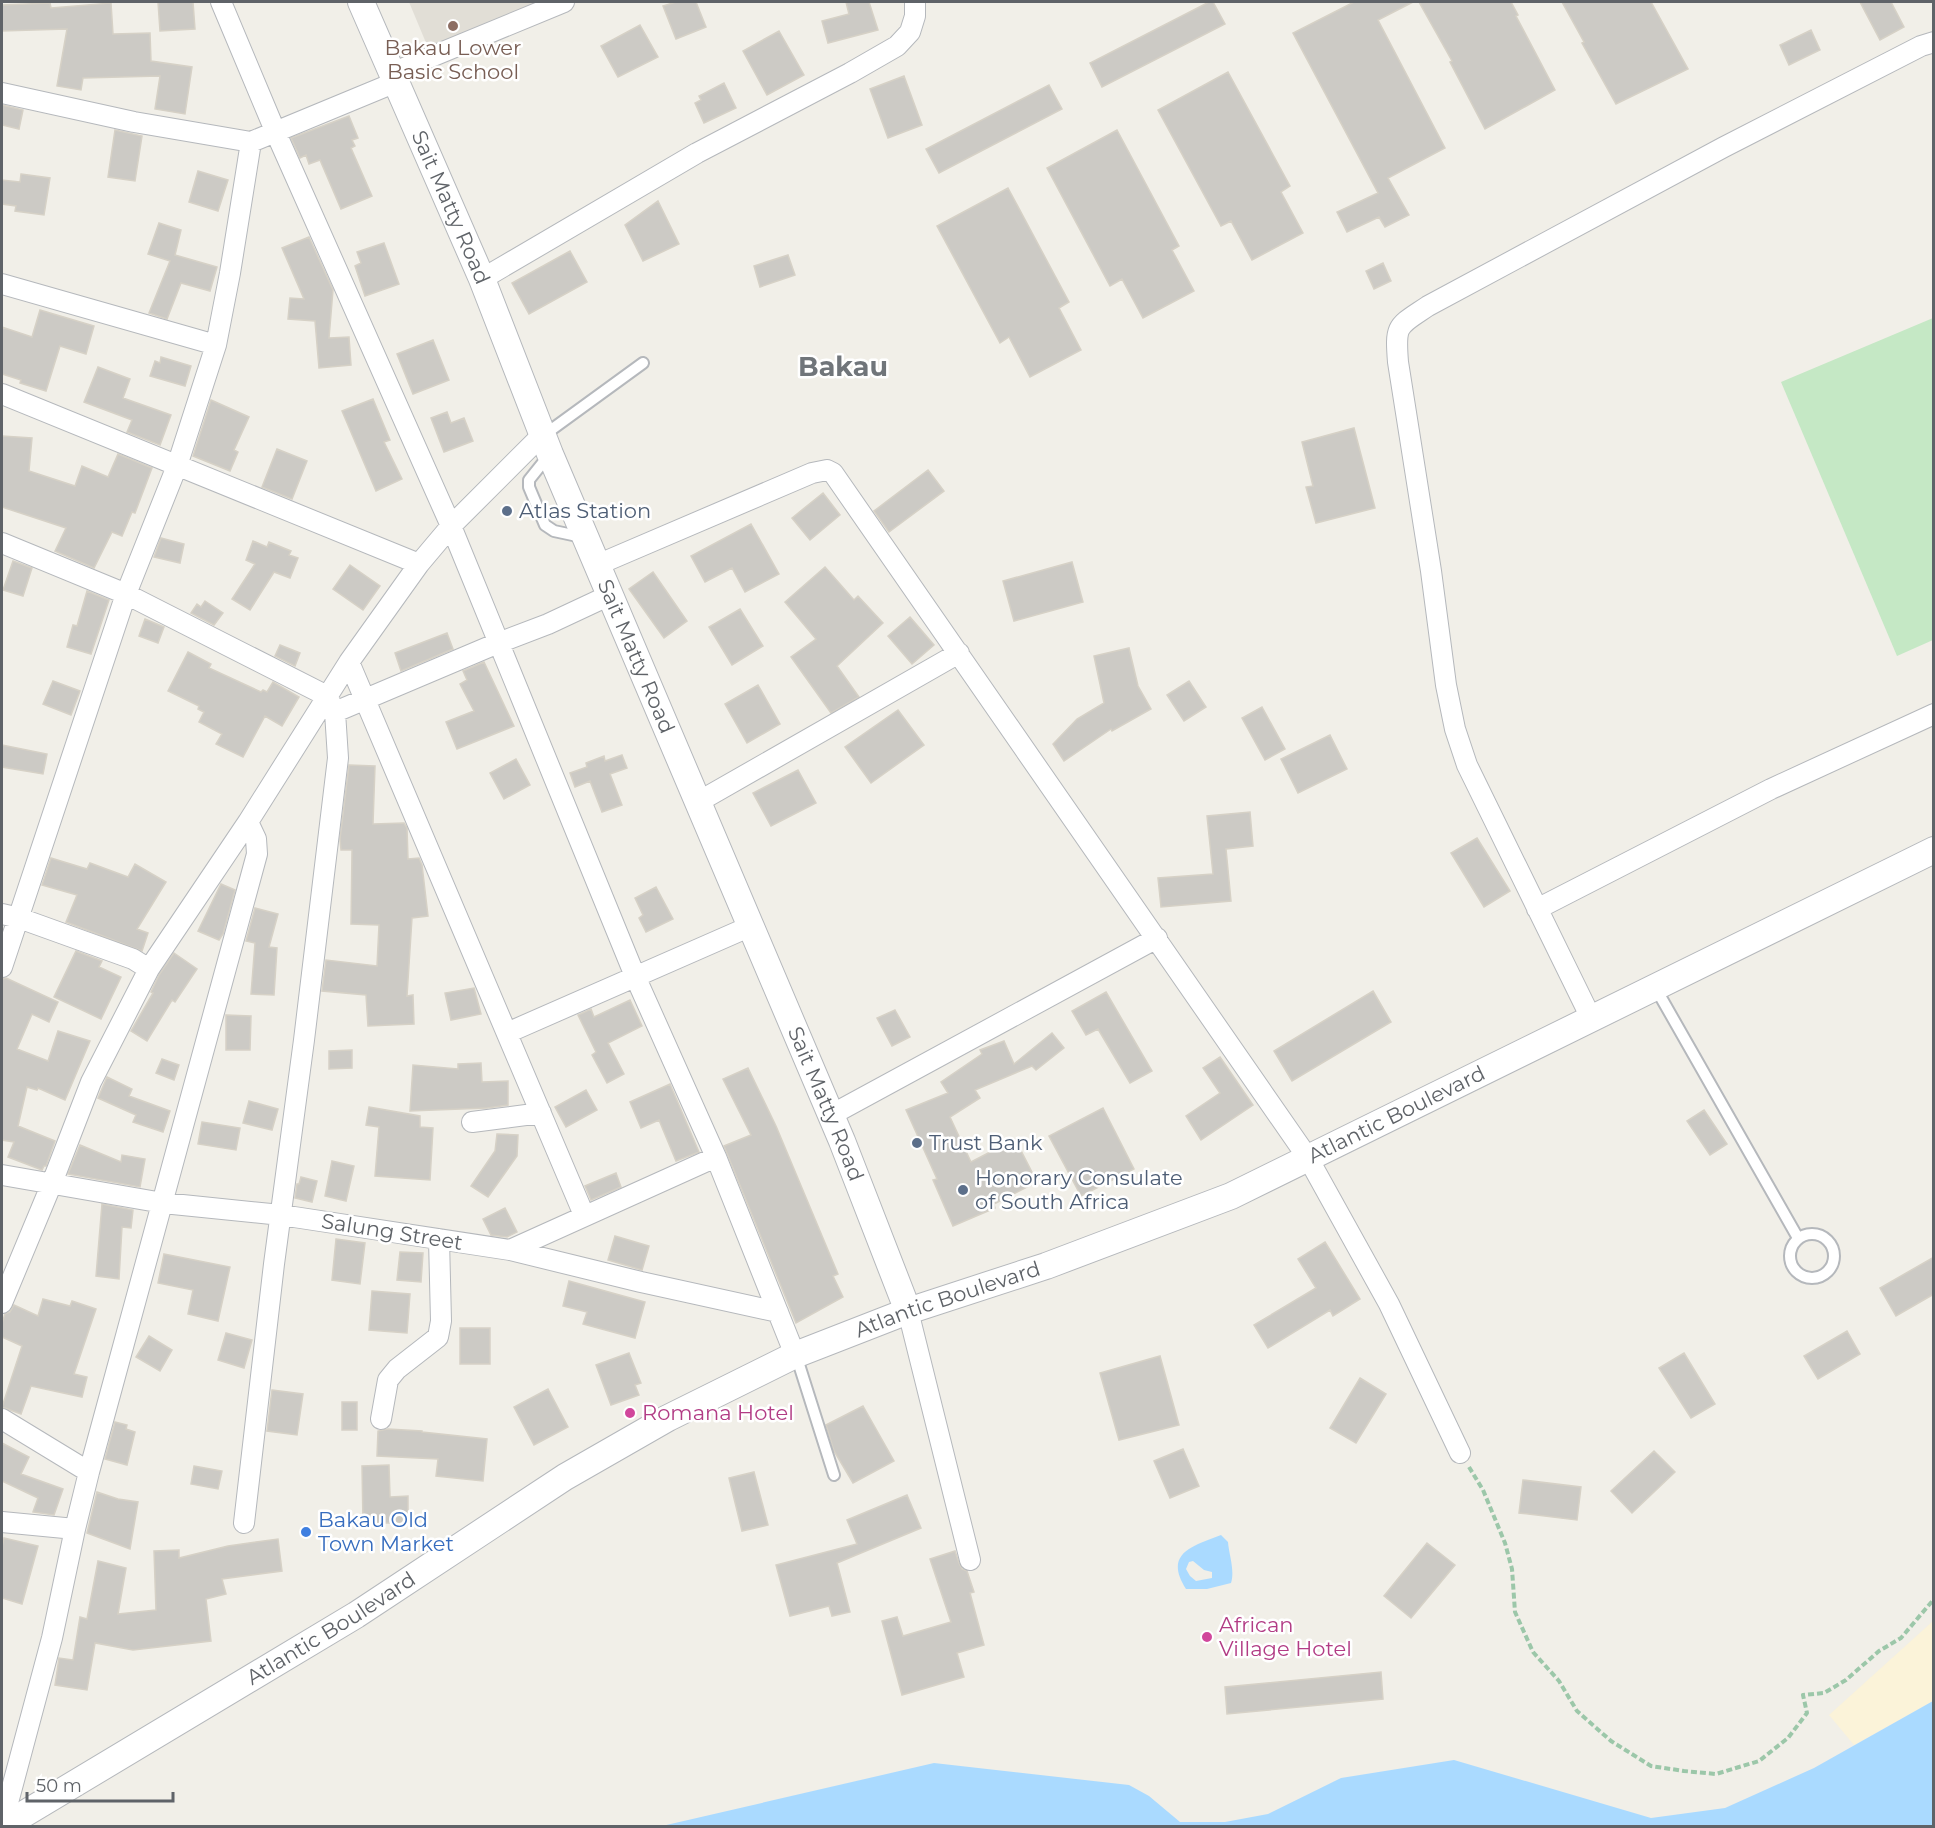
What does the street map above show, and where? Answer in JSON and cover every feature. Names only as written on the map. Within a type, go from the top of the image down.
[{"type":"street","points":[[221,2],[276,133],[452,526],[634,976],[716,1157],[795,1355]]},
{"type":"street","name":"Sait Matty Road","points":[[361,2],[482,279],[546,445],[831,1115],[908,1311]]},
{"type":"street","points":[[2,93],[134,122],[251,142],[276,133],[394,77],[564,2]]},
{"type":"street","points":[[482,279],[697,153],[897,46],[910,32],[915,16],[915,2]]},
{"type":"street","points":[[1591,1018],[1467,765],[1455,729],[1446,685],[1396,336],[1403,323],[1428,306],[1724,147],[1921,46],[1934,42]]},
{"type":"street","points":[[2,967],[10,916],[126,594],[177,466],[216,345],[231,273],[251,142]]},
{"type":"street","points":[[2,284],[216,345]]},
{"type":"street","points":[[2,394],[419,564]]},
{"type":"street","points":[[2,1303],[52,1184],[91,1082],[149,969],[331,704],[350,662],[419,564],[452,526],[546,445]]},
{"type":"street","points":[[597,565],[812,473],[826,470],[833,473],[1308,1158],[1389,1304],[1460,1453]]},
{"type":"street","points":[[2,543],[126,594],[331,704],[366,700],[548,624],[610,595]]},
{"type":"street","points":[[698,802],[958,653]]},
{"type":"street","points":[[350,662],[584,1215]]},
{"type":"street","points":[[244,1523],[274,1264],[330,838],[338,758],[331,704]]},
{"type":"street","points":[[1537,909],[1770,789],[1934,714]]},
{"type":"street","points":[[3,1826],[52,1638],[89,1472],[257,854],[256,839],[248,822]]},
{"type":"street","name":"Atlantic Boulevard","points":[[3,1826],[356,1615],[565,1477],[668,1418],[795,1355],[908,1311],[1046,1266],[1230,1196],[1934,850]]},
{"type":"street","points":[[10,916],[133,959],[149,969]]},
{"type":"street","points":[[507,1033],[751,926]]},
{"type":"street","points":[[831,1115],[1157,938]]},
{"type":"street","points":[[472,1122],[541,1113]]},
{"type":"street","points":[[510,1250],[716,1157]]},
{"type":"street","name":"Salung Street","points":[[2,1175],[163,1203],[281,1215],[510,1250],[640,1282],[778,1312]]},
{"type":"street","points":[[381,1419],[388,1380],[398,1369],[438,1337],[441,1321],[439,1239]]},
{"type":"street","points":[[908,1311],[970,1560]]},
{"type":"street","points":[[2,1419],[89,1472]]},
{"type":"street","points":[[2,1522],[75,1529]]},
{"type":"lane","points":[[546,445],[643,363]]},
{"type":"lane","points":[[1655,987],[1798,1238]]},
{"type":"lane","points":[[1812,1233],[1825,1237],[1833,1249],[1834,1256],[1834,1262],[1826,1274],[1812,1278],[1799,1274],[1791,1263],[1790,1256],[1790,1249],[1798,1238],[1812,1233]]},
{"type":"lane","points":[[795,1355],[834,1475]]},
{"type":"path","points":[[1460,1453],[1483,1490],[1505,1543],[1512,1569],[1515,1612],[1533,1652],[1559,1681],[1577,1711],[1611,1741],[1651,1766],[1716,1774],[1759,1761],[1788,1738],[1807,1713],[1803,1695],[1824,1693],[1846,1680],[1879,1651],[1901,1638],[1934,1599]]},
{"type":"shaded area","name":"Bakau Lower Basic School","points":[[409,2],[545,2],[429,50]]},
{"type":"green space","points":[[1933,318],[1933,640],[1897,656],[1781,382]]},
{"type":"sand","points":[[1933,1621],[1933,1701],[1854,1745],[1829,1715]]},
{"type":"water","points":[[1221,1535],[1228,1542],[1232,1568],[1231,1583],[1207,1589],[1186,1589],[1178,1567],[1180,1559],[1192,1547]],"holes":[[[1193,1561],[1204,1570],[1212,1572],[1212,1578],[1196,1581],[1186,1569],[1189,1562]]]},
{"type":"water","points":[[1933,1701],[1933,1826],[662,1826],[934,1763],[1129,1785],[1149,1796],[1180,1822],[1225,1822],[1268,1814],[1341,1778],[1454,1760],[1651,1818],[1725,1808],[1814,1768]]},
{"type":"building","points":[[158,2],[193,2],[195,29],[160,31]]},
{"type":"building","points":[[676,2],[696,2],[706,27],[676,39],[663,6]]},
{"type":"building","points":[[846,2],[869,2],[878,30],[828,43],[822,21],[849,14]]},
{"type":"building","points":[[1213,2],[1225,24],[1102,87],[1090,63]]},
{"type":"building","points":[[1354,2],[1413,2],[1378,20],[1445,148],[1388,178],[1409,215],[1385,227],[1379,217],[1347,232],[1337,212],[1378,193],[1293,33]]},
{"type":"building","points":[[1419,2],[1511,2],[1555,90],[1485,129],[1450,62],[1452,61]]},
{"type":"building","points":[[1562,2],[1651,2],[1688,69],[1616,104]]},
{"type":"building","points":[[1860,2],[1891,2],[1904,27],[1880,40]]},
{"type":"building","points":[[50,3],[51,8],[111,3],[113,34],[150,33],[151,61],[192,67],[185,114],[155,109],[160,76],[83,78],[81,90],[57,86],[67,29],[2,31],[2,5]]},
{"type":"building","points":[[640,25],[658,57],[618,77],[601,46]]},
{"type":"building","points":[[1811,30],[1820,50],[1789,65],[1780,45]]},
{"type":"building","points":[[779,31],[804,75],[767,95],[743,51]]},
{"type":"building","points":[[1228,72],[1290,186],[1281,192],[1303,233],[1252,260],[1231,221],[1221,226],[1158,110]]},
{"type":"building","points":[[904,76],[922,125],[888,138],[870,89]]},
{"type":"building","points":[[724,83],[736,108],[704,123],[695,103],[701,100],[699,96]]},
{"type":"building","points":[[1049,85],[1062,109],[939,173],[926,149]]},
{"type":"building","points":[[2,105],[23,110],[19,129],[2,125]]},
{"type":"building","points":[[349,116],[358,138],[352,140],[355,146],[351,148],[372,196],[341,209],[320,160],[309,164],[306,155],[300,158],[291,138]]},
{"type":"building","points":[[115,130],[142,136],[135,181],[108,177]]},
{"type":"building","points":[[1117,130],[1179,246],[1172,250],[1194,291],[1143,318],[1122,279],[1110,286],[1047,168]]},
{"type":"building","points":[[198,171],[228,180],[218,211],[189,202]]},
{"type":"building","points":[[21,174],[50,178],[44,215],[15,211],[16,206],[2,204],[2,180],[20,182]]},
{"type":"building","points":[[1008,188],[1069,302],[1059,308],[1081,350],[1030,377],[1009,337],[1000,343],[937,226]]},
{"type":"building","points":[[658,201],[679,244],[643,261],[625,225]]},
{"type":"building","points":[[159,223],[181,230],[175,255],[217,267],[210,291],[181,283],[167,319],[149,313],[170,261],[148,254]]},
{"type":"building","points":[[309,237],[333,290],[329,338],[349,337],[351,365],[319,368],[315,321],[288,319],[290,298],[304,299],[282,248]]},
{"type":"building","points":[[384,243],[399,284],[365,296],[355,266],[361,263],[357,252]]},
{"type":"building","points":[[570,251],[587,282],[529,314],[512,283]]},
{"type":"building","points":[[788,255],[795,275],[760,287],[754,266]]},
{"type":"building","points":[[1383,263],[1391,281],[1374,289],[1366,271]]},
{"type":"building","points":[[40,310],[94,326],[86,354],[60,346],[46,391],[20,383],[21,380],[2,374],[2,327],[32,337]]},
{"type":"building","points":[[433,340],[449,380],[413,394],[397,354]]},
{"type":"building","points":[[161,357],[191,366],[185,386],[150,376],[155,361],[160,363]]},
{"type":"building","points":[[98,367],[130,379],[123,398],[171,415],[160,445],[127,432],[132,420],[84,402]]},
{"type":"building","points":[[373,399],[390,440],[384,442],[402,479],[376,491],[342,411]]},
{"type":"building","points":[[211,400],[249,417],[234,450],[238,452],[230,471],[193,456]]},
{"type":"building","points":[[447,412],[451,423],[464,418],[473,441],[444,452],[431,418]]},
{"type":"building","points":[[1354,428],[1375,508],[1316,523],[1306,487],[1313,486],[1302,442]]},
{"type":"building","points":[[2,436],[32,438],[29,471],[75,486],[82,466],[108,477],[118,454],[152,468],[135,513],[132,512],[122,536],[112,532],[94,568],[55,551],[66,528],[2,507]]},
{"type":"building","points":[[277,449],[307,461],[292,499],[262,487]]},
{"type":"building","points":[[928,470],[944,491],[889,532],[874,511]]},
{"type":"building","points":[[823,493],[840,515],[810,540],[792,518]]},
{"type":"building","points":[[751,524],[779,574],[745,592],[732,568],[705,582],[691,556]]},
{"type":"building","points":[[161,538],[184,544],[180,563],[154,557]]},
{"type":"building","points":[[253,541],[267,547],[269,542],[291,551],[289,555],[298,558],[290,578],[274,572],[250,610],[232,599],[255,564],[246,560]]},
{"type":"building","points":[[13,561],[32,568],[23,596],[3,590]]},
{"type":"building","points":[[1072,562],[1083,602],[1014,621],[1003,581]]},
{"type":"building","points":[[350,565],[380,586],[363,610],[333,589]]},
{"type":"building","points":[[825,567],[854,600],[858,596],[883,623],[837,666],[859,697],[831,713],[791,657],[816,639],[785,602]]},
{"type":"building","points":[[653,572],[687,621],[664,638],[629,589]]},
{"type":"building","points":[[87,591],[109,600],[91,654],[67,647],[73,625],[77,626]]},
{"type":"building","points":[[205,601],[223,613],[214,625],[191,613],[197,604],[201,607]]},
{"type":"building","points":[[740,609],[763,646],[732,665],[709,627]]},
{"type":"building","points":[[910,617],[934,645],[912,664],[888,636]]},
{"type":"building","points":[[145,619],[164,627],[158,643],[139,636]]},
{"type":"building","points":[[447,633],[453,649],[401,671],[395,653]]},
{"type":"building","points":[[280,645],[300,653],[295,666],[275,656]]},
{"type":"building","points":[[1129,648],[1138,686],[1151,709],[1112,731],[1111,729],[1064,761],[1053,744],[1077,719],[1104,703],[1094,656]]},
{"type":"building","points":[[188,652],[211,664],[209,668],[261,692],[263,690],[267,692],[273,682],[299,697],[282,726],[265,716],[243,757],[216,744],[222,734],[199,722],[204,712],[198,709],[199,706],[168,691]]},
{"type":"building","points":[[484,662],[514,726],[457,749],[446,722],[474,711],[460,684],[467,680],[463,671]]},
{"type":"building","points":[[53,681],[80,691],[71,715],[43,704]]},
{"type":"building","points":[[1189,681],[1206,707],[1184,721],[1167,695]]},
{"type":"building","points":[[758,685],[780,724],[747,743],[725,704]]},
{"type":"building","points":[[1262,707],[1285,749],[1265,760],[1242,718]]},
{"type":"building","points":[[898,710],[924,745],[871,783],[845,747]]},
{"type":"building","points":[[1330,735],[1347,769],[1298,793],[1281,759]]},
{"type":"building","points":[[2,745],[47,754],[43,774],[2,767]]},
{"type":"building","points":[[622,755],[627,768],[610,774],[622,805],[602,812],[590,781],[575,787],[570,773],[587,767],[586,763],[604,756],[605,761]]},
{"type":"building","points":[[516,759],[530,785],[504,799],[490,773]]},
{"type":"building","points":[[349,765],[375,766],[373,824],[404,823],[407,828],[408,859],[419,858],[422,865],[428,916],[412,918],[407,996],[413,995],[414,1024],[368,1026],[366,995],[322,991],[326,960],[377,966],[379,925],[351,924],[352,850],[341,850],[340,839]]},
{"type":"building","points":[[798,770],[816,803],[771,826],[753,793]]},
{"type":"building","points":[[1250,812],[1253,846],[1226,849],[1231,901],[1161,907],[1158,878],[1213,874],[1207,816]]},
{"type":"building","points":[[1477,838],[1510,891],[1484,907],[1451,853]]},
{"type":"building","points":[[51,858],[87,869],[90,863],[128,877],[135,864],[166,882],[137,929],[148,933],[142,951],[66,922],[77,895],[42,885]]},
{"type":"building","points":[[221,884],[235,890],[223,934],[219,940],[198,931]]},
{"type":"building","points":[[656,887],[673,919],[646,932],[639,918],[643,915],[635,898]]},
{"type":"building","points":[[255,908],[278,914],[269,947],[277,948],[274,995],[251,994],[255,943],[246,941]]},
{"type":"building","points":[[76,951],[102,961],[99,967],[121,977],[101,1019],[54,997]]},
{"type":"building","points":[[174,953],[197,969],[175,1002],[172,1000],[147,1041],[131,1031],[153,993],[151,992],[159,975]]},
{"type":"building","points":[[6,978],[58,1002],[49,1022],[32,1014],[17,1049],[48,1061],[58,1031],[90,1041],[65,1100],[38,1088],[37,1090],[27,1087],[18,1126],[55,1141],[46,1166],[42,1170],[8,1157],[14,1142],[2,1140],[2,979]]},
{"type":"building","points":[[474,988],[481,1014],[451,1020],[445,993]]},
{"type":"building","points":[[1373,991],[1391,1022],[1292,1081],[1274,1051]]},
{"type":"building","points":[[1106,992],[1152,1071],[1130,1083],[1098,1029],[1086,1035],[1072,1011]]},
{"type":"building","points":[[630,1000],[642,1026],[608,1043],[624,1074],[607,1083],[592,1055],[596,1052],[578,1015],[591,1009],[594,1017]]},
{"type":"building","points":[[895,1010],[910,1037],[892,1046],[877,1018]]},
{"type":"building","points":[[226,1015],[251,1016],[250,1050],[226,1050]]},
{"type":"building","points":[[1052,1033],[1064,1048],[1036,1070],[1032,1066],[975,1090],[980,1098],[950,1117],[971,1162],[1015,1139],[1037,1182],[994,1204],[995,1208],[953,1226],[933,1180],[937,1179],[906,1110],[948,1093],[941,1082],[982,1054],[980,1050],[1004,1041],[1014,1064]]},
{"type":"building","points":[[352,1050],[352,1068],[329,1069],[329,1051]]},
{"type":"building","points":[[1220,1057],[1253,1105],[1201,1140],[1186,1116],[1220,1093],[1203,1068]]},
{"type":"building","points":[[162,1059],[179,1065],[174,1080],[156,1073]]},
{"type":"building","points":[[481,1063],[482,1082],[508,1081],[508,1105],[410,1111],[413,1065],[458,1069],[458,1064]]},
{"type":"building","points":[[748,1068],[776,1126],[838,1274],[833,1276],[843,1297],[796,1323],[724,1146],[751,1135],[723,1079]]},
{"type":"building","points":[[107,1077],[132,1089],[129,1096],[170,1111],[163,1132],[133,1122],[136,1115],[98,1098]]},
{"type":"building","points":[[670,1084],[699,1152],[676,1161],[659,1120],[641,1128],[630,1102]]},
{"type":"building","points":[[586,1090],[597,1110],[566,1127],[555,1107]]},
{"type":"building","points":[[249,1101],[278,1109],[272,1130],[243,1123]]},
{"type":"building","points":[[369,1107],[420,1116],[420,1127],[433,1128],[430,1180],[375,1176],[379,1127],[366,1125]]},
{"type":"building","points":[[1103,1108],[1134,1169],[1081,1196],[1049,1136]]},
{"type":"building","points":[[1704,1110],[1727,1144],[1710,1155],[1687,1121]]},
{"type":"building","points":[[202,1122],[240,1128],[236,1150],[198,1144]]},
{"type":"building","points":[[497,1134],[518,1135],[517,1156],[488,1197],[471,1186],[495,1151]]},
{"type":"building","points":[[80,1145],[121,1162],[122,1155],[145,1159],[140,1187],[68,1174]]},
{"type":"building","points":[[332,1161],[354,1166],[346,1201],[325,1196]]},
{"type":"building","points":[[616,1173],[621,1187],[591,1200],[585,1186]]},
{"type":"building","points":[[301,1177],[317,1181],[312,1202],[295,1198],[297,1184]]},
{"type":"building","points":[[102,1204],[133,1210],[131,1228],[122,1227],[119,1279],[96,1276]]},
{"type":"building","points":[[505,1208],[517,1232],[507,1237],[491,1235],[483,1219]]},
{"type":"building","points":[[615,1236],[649,1246],[642,1270],[608,1260]]},
{"type":"building","points":[[336,1239],[365,1243],[360,1284],[332,1280]]},
{"type":"building","points":[[1325,1242],[1360,1299],[1333,1316],[1330,1310],[1268,1348],[1254,1325],[1316,1288],[1298,1259]]},
{"type":"building","points":[[400,1252],[423,1253],[421,1282],[397,1280]]},
{"type":"building","points":[[164,1254],[230,1267],[218,1321],[188,1314],[193,1290],[158,1283]]},
{"type":"building","points":[[1934,1257],[1934,1294],[1896,1316],[1880,1288]]},
{"type":"building","points":[[569,1281],[645,1302],[635,1338],[583,1324],[587,1312],[563,1306]]},
{"type":"building","points":[[372,1291],[410,1294],[407,1333],[369,1330]]},
{"type":"building","points":[[43,1299],[70,1306],[72,1301],[96,1309],[74,1374],[87,1377],[82,1397],[31,1386],[21,1414],[2,1407],[22,1346],[2,1337],[2,1323],[5,1314],[10,1312],[14,1305],[38,1316]]},
{"type":"building","points":[[460,1328],[490,1328],[490,1364],[460,1364]]},
{"type":"building","points":[[1847,1331],[1860,1354],[1818,1379],[1804,1356]]},
{"type":"building","points":[[226,1333],[252,1340],[244,1368],[218,1360]]},
{"type":"building","points":[[149,1336],[172,1350],[160,1371],[136,1357]]},
{"type":"building","points":[[629,1353],[641,1383],[635,1385],[639,1395],[611,1405],[596,1365]]},
{"type":"building","points":[[1684,1353],[1715,1404],[1691,1418],[1659,1368]]},
{"type":"building","points":[[1160,1356],[1179,1425],[1119,1440],[1100,1373]]},
{"type":"building","points":[[1360,1378],[1386,1394],[1356,1443],[1330,1428]]},
{"type":"building","points":[[548,1389],[568,1427],[534,1445],[514,1407]]},
{"type":"building","points":[[272,1390],[303,1394],[297,1435],[267,1431]]},
{"type":"building","points":[[342,1402],[357,1402],[357,1430],[342,1430]]},
{"type":"building","points":[[863,1406],[894,1461],[853,1483],[834,1451],[826,1425]]},
{"type":"building","points":[[115,1422],[127,1425],[126,1429],[135,1432],[127,1465],[105,1459]]},
{"type":"building","points":[[388,1429],[487,1439],[483,1481],[436,1476],[438,1459],[377,1456],[378,1431]]},
{"type":"building","points":[[2,1443],[29,1457],[21,1474],[63,1489],[54,1515],[33,1512],[38,1498],[2,1481]]},
{"type":"building","points":[[1183,1449],[1199,1486],[1170,1498],[1154,1461]]},
{"type":"building","points":[[1654,1451],[1675,1472],[1632,1513],[1611,1491]]},
{"type":"building","points":[[389,1465],[390,1497],[408,1496],[408,1523],[363,1523],[362,1466]]},
{"type":"building","points":[[194,1466],[222,1471],[218,1489],[191,1484]]},
{"type":"building","points":[[754,1472],[768,1525],[742,1531],[729,1478]]},
{"type":"building","points":[[1523,1480],[1581,1487],[1577,1520],[1519,1513]]},
{"type":"building","points":[[97,1492],[118,1499],[138,1502],[130,1549],[87,1533]]},
{"type":"building","points":[[907,1495],[921,1528],[837,1563],[850,1612],[832,1616],[829,1606],[790,1616],[776,1565],[857,1544],[847,1520]]},
{"type":"building","points":[[4,1538],[38,1546],[22,1604],[2,1598]]},
{"type":"building","points":[[278,1539],[282,1571],[222,1579],[226,1594],[206,1599],[211,1641],[133,1650],[95,1643],[87,1690],[55,1685],[59,1658],[73,1660],[80,1617],[87,1619],[98,1561],[126,1568],[118,1614],[156,1610],[154,1551],[179,1550],[179,1558],[228,1546]]},
{"type":"building","points":[[1427,1543],[1455,1565],[1411,1618],[1384,1596]]},
{"type":"building","points":[[955,1551],[962,1569],[967,1571],[974,1592],[970,1593],[984,1645],[957,1653],[964,1677],[902,1695],[882,1621],[897,1617],[903,1636],[951,1622],[930,1559]]},
{"type":"building","points":[[1381,1672],[1383,1699],[1227,1714],[1225,1687]]},
{"type":"place","name":"Bakau Lower Basic School","points":[[453,26]]},
{"type":"place","name":"Atlas Station","points":[[507,511]]},
{"type":"place","name":"Trust Bank","points":[[917,1143]]},
{"type":"place","name":"Honorary Consulate of South Africa","points":[[963,1190]]},
{"type":"place","name":"Romana Hotel","points":[[630,1413]]},
{"type":"place","name":"Bakau Old Town Market","points":[[306,1532]]},
{"type":"place","name":"African Village Hotel","points":[[1207,1637]]},
{"type":"district","name":"Bakau","points":[[843,367]]}]
